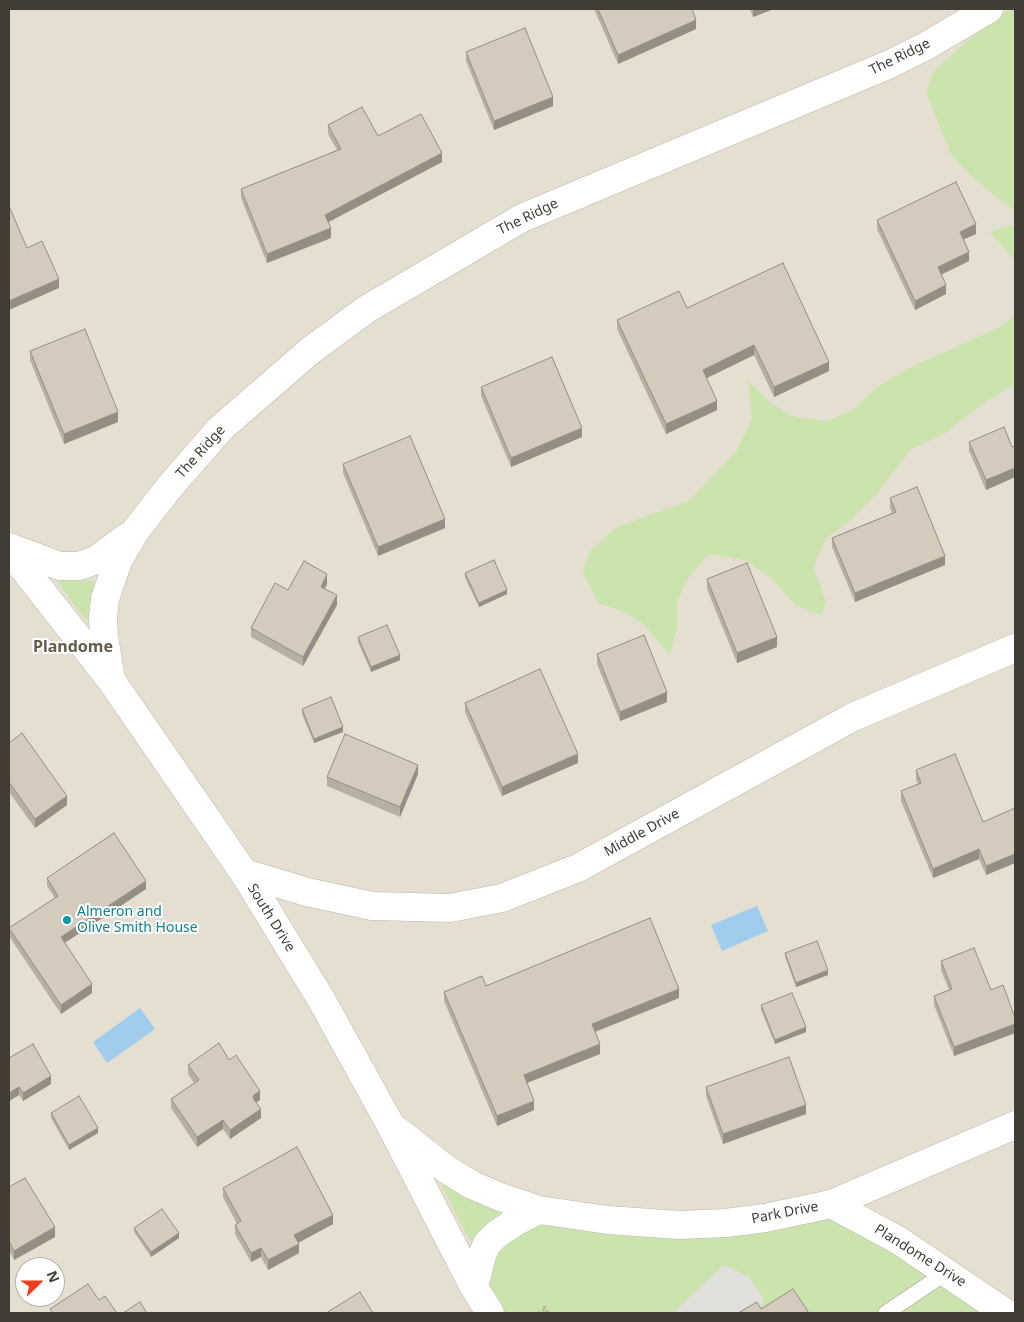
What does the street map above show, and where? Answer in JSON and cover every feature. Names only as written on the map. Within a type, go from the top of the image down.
[{"type":"street","name":"The Ridge","points":[[112,680],[104,636],[103,617],[106,599],[118,561],[136,530],[172,484],[221,428],[311,350],[366,309],[522,218],[890,64],[989,9]]},
{"type":"street","name":"The Ridge","points":[[9,549],[60,566],[79,566],[96,560],[110,552],[136,530]]},
{"type":"street","name":"South Drive","points":[[9,549],[112,680],[244,873],[321,999],[390,1124],[474,1287],[490,1313]]},
{"type":"street","name":"Middle Drive","points":[[244,873],[308,892],[372,906],[450,908],[502,898],[578,868],[853,717],[1015,648]]},
{"type":"street","name":"Park Drive","points":[[390,1124],[446,1169],[472,1185],[500,1197],[539,1210],[608,1220],[679,1225],[726,1224],[830,1204],[1015,1125]]},
{"type":"street","name":"Plandome Drive","points":[[830,1204],[898,1240],[1006,1313]]},
{"type":"street","points":[[474,1287],[482,1255],[487,1244],[496,1234],[514,1222],[539,1210]]},
{"type":"lane","points":[[886,1313],[947,1272]]},
{"type":"path","points":[[538,1313],[546,1309]]},
{"type":"shaded area","name":"Plandome","points":[[9,9],[1015,9],[1015,1313],[9,1313]]},
{"type":"shaded area","points":[[724,1265],[749,1277],[764,1300],[757,1313],[673,1313]]},
{"type":"green space","points":[[1010,9],[1015,9],[1015,212],[970,175],[952,156],[926,93],[933,72],[970,39]]},
{"type":"green space","points":[[1015,224],[1015,260],[990,232]]},
{"type":"green space","points":[[1015,315],[1015,384],[982,404],[944,434],[911,449],[876,495],[846,524],[826,539],[817,557],[814,570],[826,601],[822,615],[797,606],[771,578],[745,560],[709,554],[689,577],[677,601],[677,628],[670,655],[642,623],[622,611],[598,603],[583,571],[590,551],[617,527],[689,501],[737,450],[752,418],[748,381],[772,404],[795,417],[827,421],[853,410],[876,388],[905,370],[1000,327]]},
{"type":"green space","points":[[57,580],[91,581],[94,583],[89,618],[83,617]]},
{"type":"green space","points":[[444,1183],[468,1198],[500,1213],[503,1217],[474,1240],[470,1241],[442,1186]]},
{"type":"green space","points":[[831,1204],[1006,1313],[490,1313],[482,1255],[515,1222],[608,1220]]},
{"type":"water","points":[[757,906],[768,931],[722,951],[711,925]]},
{"type":"water","points":[[140,1008],[155,1029],[107,1063],[93,1042]]},
{"type":"building","points":[[598,9],[692,9],[696,20],[618,55]]},
{"type":"building","points":[[525,28],[553,97],[494,121],[466,52]]},
{"type":"building","points":[[362,107],[378,136],[421,114],[442,153],[325,215],[331,228],[267,254],[241,189],[341,149],[328,125]]},
{"type":"building","points":[[956,182],[976,224],[960,232],[969,252],[938,267],[946,285],[915,301],[877,220]]},
{"type":"building","points":[[9,206],[27,248],[42,241],[59,279],[9,301]]},
{"type":"building","points":[[783,263],[829,362],[774,387],[754,345],[703,370],[717,401],[666,424],[617,320],[679,291],[687,308]]},
{"type":"building","points":[[85,329],[118,412],[64,434],[30,351]]},
{"type":"building","points":[[552,357],[582,428],[511,458],[481,387]]},
{"type":"building","points":[[1004,427],[1012,447],[1015,446],[1015,468],[986,480],[969,442]]},
{"type":"building","points":[[410,436],[445,519],[378,547],[343,464]]},
{"type":"building","points":[[917,487],[945,556],[855,593],[832,538],[896,512],[890,498]]},
{"type":"building","points":[[494,560],[507,590],[479,603],[465,573]]},
{"type":"building","points":[[304,561],[327,574],[321,587],[337,595],[303,657],[251,628],[275,583],[288,590]]},
{"type":"building","points":[[747,563],[777,637],[737,653],[707,579]]},
{"type":"building","points":[[387,625],[400,655],[371,667],[358,637]]},
{"type":"building","points":[[644,635],[667,692],[620,712],[597,654]]},
{"type":"building","points":[[540,669],[578,754],[502,787],[465,703]]},
{"type":"building","points":[[331,697],[343,727],[314,739],[302,709]]},
{"type":"building","points":[[22,733],[67,796],[35,819],[9,782],[9,743]]},
{"type":"building","points":[[345,734],[418,765],[400,807],[327,777]]},
{"type":"building","points":[[955,754],[983,822],[1015,808],[1015,854],[986,866],[979,849],[933,869],[901,791],[921,783],[916,770]]},
{"type":"building","name":"Almeron and Olive Smith House","points":[[114,833],[146,881],[61,937],[92,984],[61,1005],[9,928],[58,896],[47,878]]},
{"type":"building","points":[[650,918],[679,989],[592,1024],[600,1044],[524,1075],[534,1101],[497,1116],[444,992],[482,976],[486,986]]},
{"type":"building","points":[[817,941],[828,970],[796,983],[785,953]]},
{"type":"building","points":[[974,948],[991,990],[1003,985],[1015,1018],[1015,1024],[954,1047],[934,996],[952,989],[941,961]]},
{"type":"building","points":[[792,993],[806,1027],[775,1040],[761,1005]]},
{"type":"building","points":[[219,1043],[229,1060],[236,1055],[260,1091],[253,1098],[261,1109],[230,1130],[223,1120],[197,1137],[171,1099],[199,1080],[188,1065]]},
{"type":"building","points":[[33,1044],[51,1076],[23,1093],[19,1087],[9,1093],[9,1058]]},
{"type":"building","points":[[789,1057],[806,1105],[723,1134],[706,1087]]},
{"type":"building","points":[[79,1096],[98,1128],[69,1145],[51,1113]]},
{"type":"building","points":[[297,1147],[333,1215],[294,1235],[299,1244],[268,1260],[261,1248],[251,1253],[235,1225],[241,1221],[223,1188]]},
{"type":"building","points":[[25,1178],[55,1227],[14,1251],[9,1241],[9,1187]]},
{"type":"building","points":[[162,1209],[179,1233],[151,1252],[134,1228]]},
{"type":"building","points":[[88,1284],[99,1300],[105,1296],[117,1313],[53,1313],[50,1309],[53,1307],[65,1307],[65,1299]]},
{"type":"building","points":[[793,1289],[809,1313],[738,1313],[757,1302],[761,1309]]},
{"type":"building","points":[[360,1292],[373,1313],[326,1313]]},
{"type":"building","points":[[140,1302],[147,1313],[123,1313]]},
{"type":"place","name":"Almeron and Olive Smith House","points":[[67,920]]},
{"type":"district","name":"Plandome","points":[[73,647]]}]
